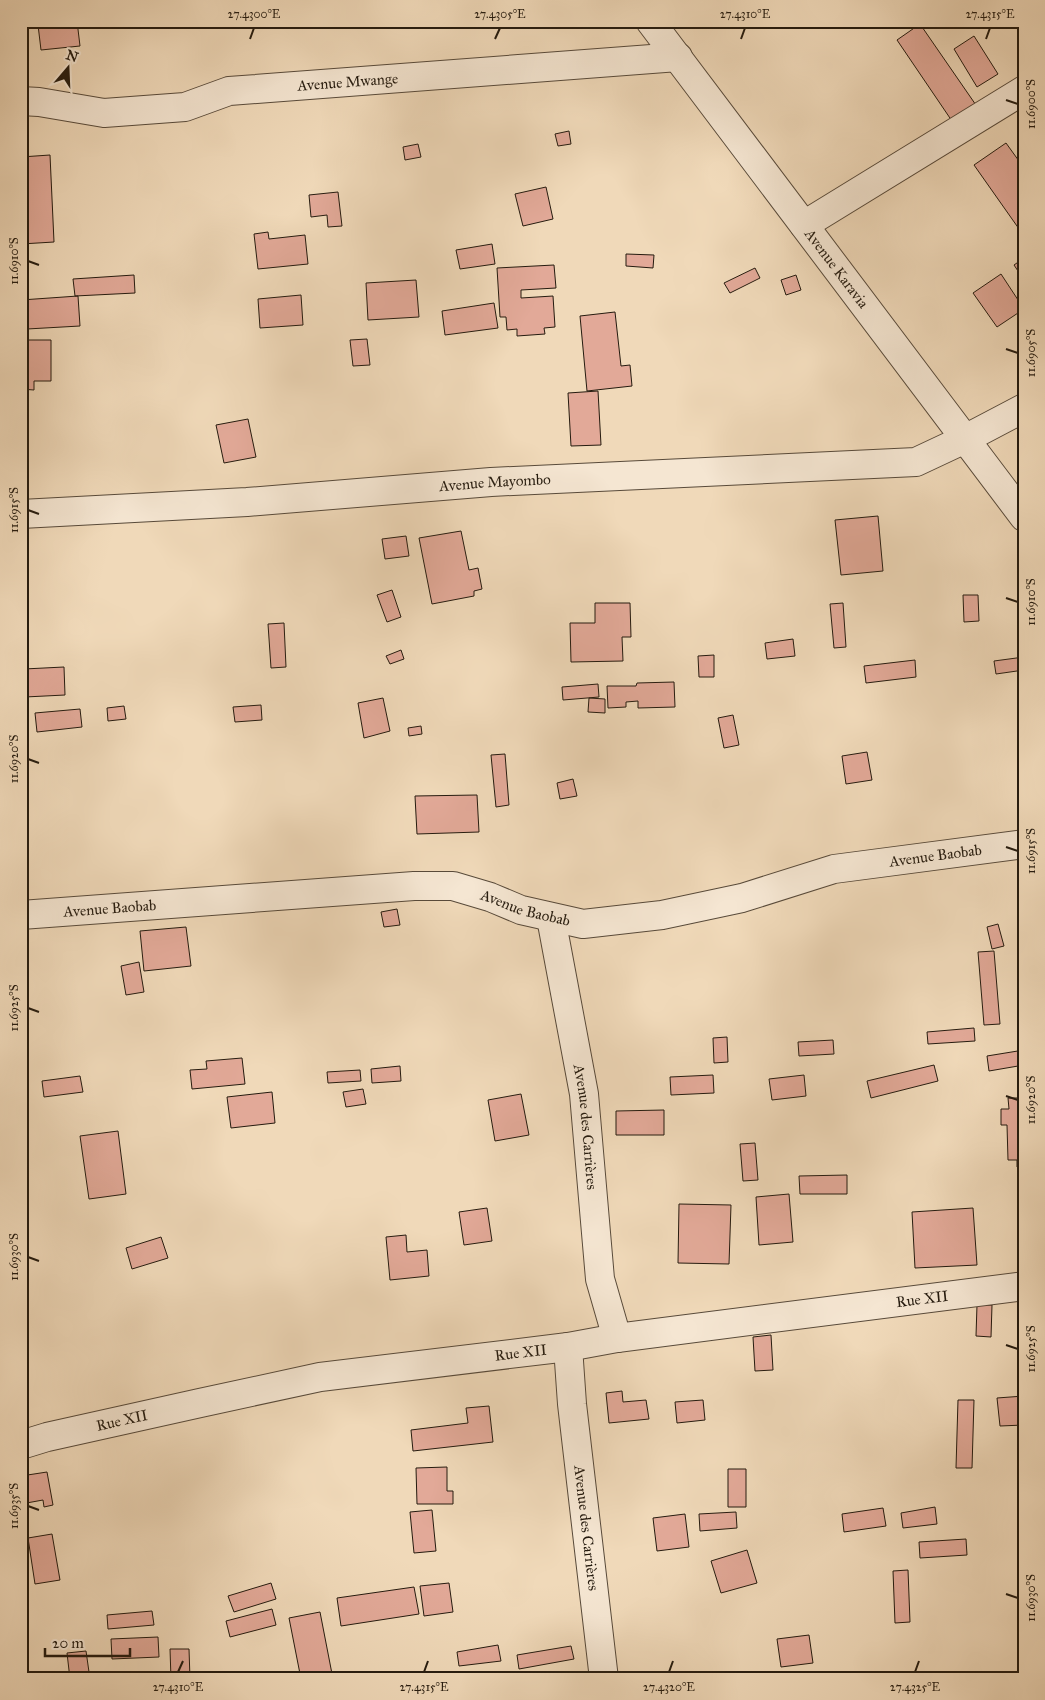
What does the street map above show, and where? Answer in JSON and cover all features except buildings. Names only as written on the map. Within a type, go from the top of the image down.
[{"type":"street","name":"Avenue Karavia","points":[[650,21],[1024,516]]},
{"type":"street","name":"Avenue Mwange","points":[[21,101],[39,102],[104,113],[185,107],[229,91],[678,57]]},
{"type":"street","points":[[804,225],[1024,90]]},
{"type":"street","name":"Avenue Mayombo","points":[[21,514],[247,502],[491,482],[916,462],[1024,408]]},
{"type":"street","name":"Avenue Baobab","points":[[21,915],[414,886],[453,886],[490,897],[520,910],[583,924],[662,915],[742,898],[834,869],[1024,844]]},
{"type":"street","name":"Avenue des Carrières","points":[[551,918],[584,1094],[600,1279],[617,1338]]},
{"type":"street","name":"Rue XII","points":[[21,1445],[47,1437],[320,1378],[1024,1286]]},
{"type":"street","name":"Avenue des Carrières","points":[[568,1347],[572,1404],[604,1679]]}]
